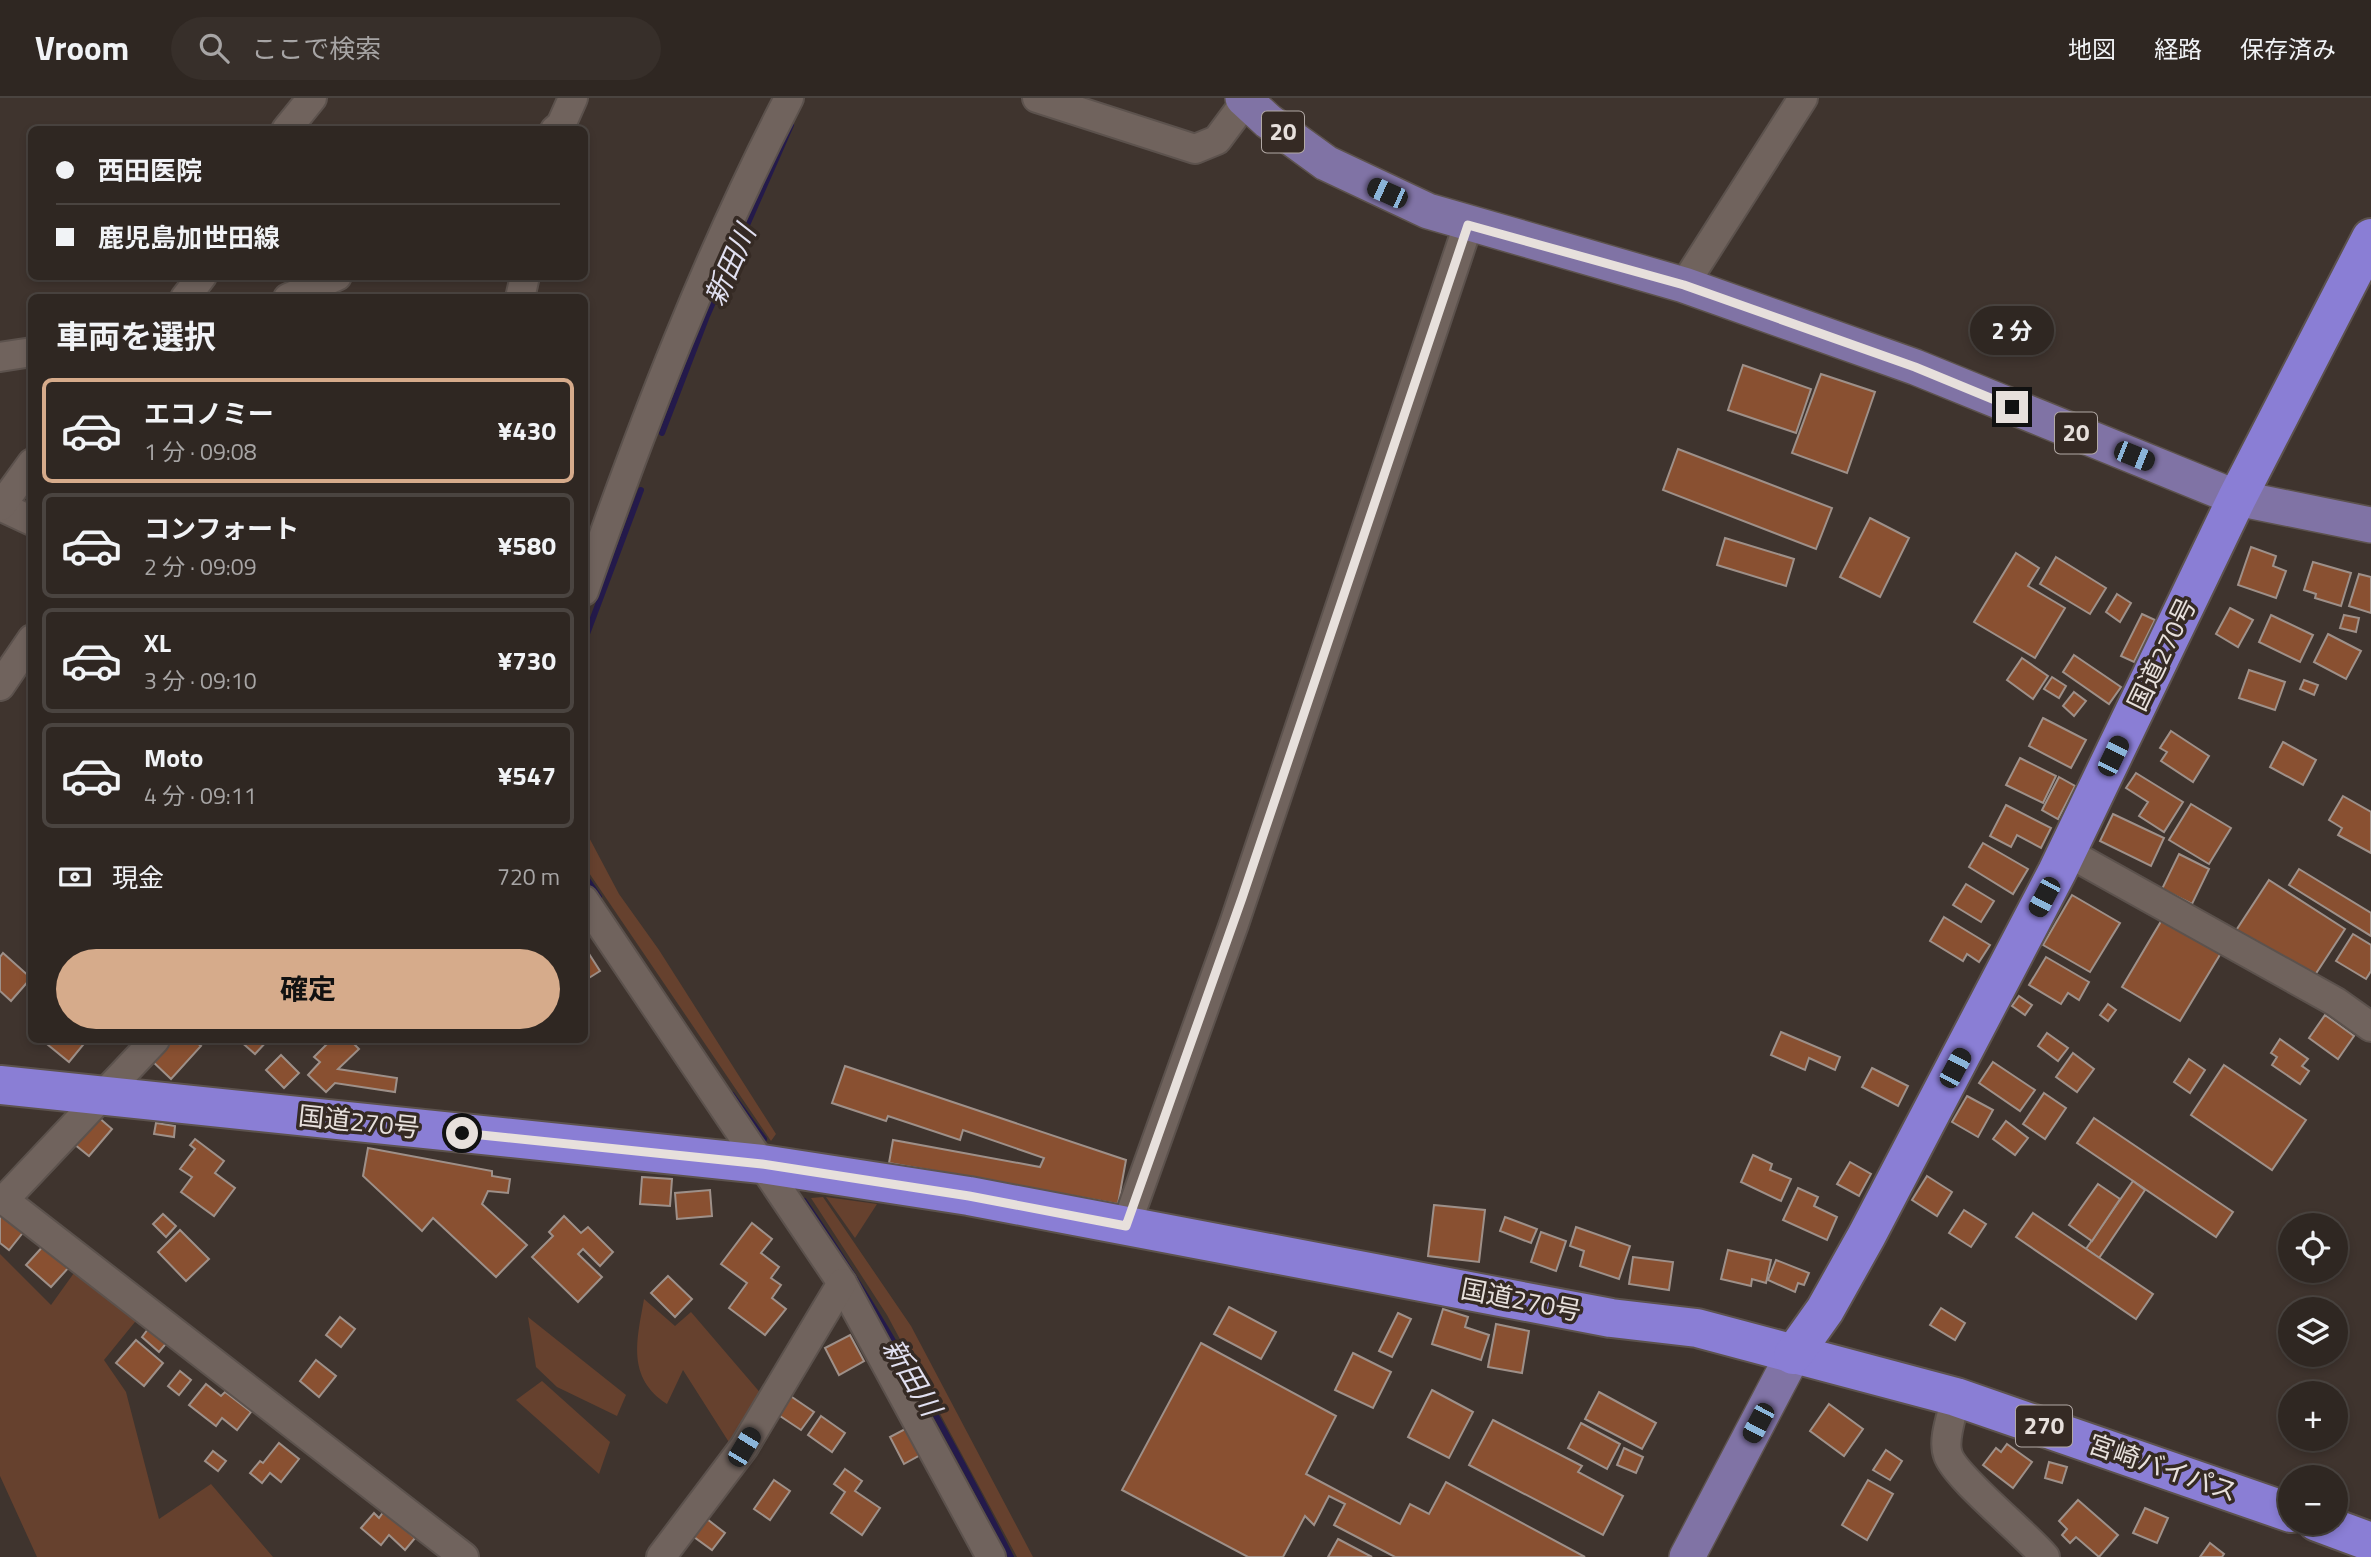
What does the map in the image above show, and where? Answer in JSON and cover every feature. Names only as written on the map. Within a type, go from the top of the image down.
[{"type":"highway","name":"国道270号","points":[[0,1085],[762,1164],[969,1196],[1611,1318],[1697,1328],[1793,1355],[1825,1310],[1867,1235],[2067,852],[2236,498],[2371,238]]},
{"type":"highway","name":"宮崎バイパス","points":[[1793,1355],[1956,1397],[2278,1508]]},
{"type":"highway","points":[[2348,1533],[2371,1542]]},
{"type":"main road","name":"20","points":[[1244,99],[1326,163],[1427,211],[1468,225],[1684,285],[1915,367],[2236,498],[2371,525]]},
{"type":"main road","points":[[1687,1557],[1793,1355]]},
{"type":"street","points":[[289,126],[312,98]]},
{"type":"street","points":[[560,126],[573,98]]},
{"type":"street","points":[[588,580],[620,488],[741,190],[789,98]]},
{"type":"street","points":[[1037,98],[1195,149],[1217,140],[1244,99]]},
{"type":"street","points":[[1684,285],[1803,98]]},
{"type":"street","points":[[1126,1226],[1238,911],[1468,225]]},
{"type":"street","points":[[187,294],[199,280]]},
{"type":"street","points":[[297,294],[329,280]]},
{"type":"street","points":[[0,357],[28,353]]},
{"type":"street","points":[[28,469],[1,506],[28,519]]},
{"type":"street","points":[[0,686],[28,645]]},
{"type":"street","points":[[2067,852],[2336,1002],[2371,1027]]},
{"type":"street","points":[[588,906],[842,1283],[992,1557]]},
{"type":"street","points":[[152,1043],[4,1200],[464,1557]]},
{"type":"street","points":[[661,1557],[744,1447],[842,1283]]},
{"type":"street","points":[[1956,1397],[1947,1442],[1948,1457],[1969,1482],[2027,1536],[2045,1557]]},
{"type":"shaded area","points":[[588,836],[619,894],[659,950],[776,1134],[771,1141],[588,871]]},
{"type":"shaded area","points":[[823,1197],[911,1326],[1033,1557],[1017,1557],[887,1315],[811,1198]]},
{"type":"shaded area","points":[[826,1197],[877,1204],[855,1238]]},
{"type":"shaded area","points":[[0,1254],[51,1305],[74,1273],[139,1317],[104,1360],[126,1392],[159,1519],[211,1484],[273,1557],[37,1557],[0,1476]]},
{"type":"shaded area","points":[[644,1299],[675,1326],[691,1312],[763,1396],[732,1447],[683,1370],[667,1404],[645,1382],[640,1370],[637,1343]]},
{"type":"shaded area","points":[[528,1317],[626,1395],[617,1416],[557,1387],[536,1367]]},
{"type":"shaded area","points":[[542,1381],[610,1442],[599,1474],[516,1400]]},
{"type":"building","points":[[1743,365],[1811,389],[1796,433],[1728,410]]},
{"type":"building","points":[[1821,374],[1875,392],[1847,473],[1792,453]]},
{"type":"building","points":[[1678,449],[1832,508],[1816,549],[1663,490]]},
{"type":"building","points":[[1870,518],[1909,538],[1880,597],[1840,577]]},
{"type":"building","points":[[1725,538],[1794,559],[1786,586],[1717,565]]},
{"type":"building","points":[[2251,547],[2276,556],[2273,566],[2286,571],[2276,598],[2238,585]]},
{"type":"building","points":[[2016,553],[2039,568],[2028,586],[2065,608],[2035,658],[1974,622]]},
{"type":"building","points":[[2056,557],[2106,588],[2090,614],[2040,584]]},
{"type":"building","points":[[2313,562],[2351,573],[2341,606],[2315,598],[2316,594],[2304,590]]},
{"type":"building","points":[[2359,574],[2371,577],[2371,613],[2349,606]]},
{"type":"building","points":[[2117,594],[2131,603],[2120,622],[2106,612]]},
{"type":"building","points":[[2230,608],[2253,620],[2238,647],[2216,634]]},
{"type":"building","points":[[2142,614],[2155,620],[2134,662],[2121,656]]},
{"type":"building","points":[[2271,615],[2313,635],[2300,662],[2259,642]]},
{"type":"building","points":[[2344,615],[2359,618],[2356,632],[2340,628]]},
{"type":"building","points":[[2328,634],[2361,651],[2346,679],[2314,662]]},
{"type":"building","points":[[2074,655],[2121,687],[2109,704],[2063,672]]},
{"type":"building","points":[[2022,658],[2048,676],[2033,699],[2007,680]]},
{"type":"building","points":[[2249,670],[2285,682],[2275,710],[2239,698]]},
{"type":"building","points":[[2052,677],[2066,686],[2059,698],[2044,689]]},
{"type":"building","points":[[2304,680],[2318,685],[2314,695],[2300,689]]},
{"type":"building","points":[[2074,692],[2086,701],[2074,716],[2063,706]]},
{"type":"building","points":[[2043,718],[2086,740],[2071,768],[2029,746]]},
{"type":"building","points":[[2171,731],[2209,756],[2193,782],[2161,761],[2167,752],[2160,748]]},
{"type":"building","points":[[2283,742],[2316,760],[2303,785],[2270,767]]},
{"type":"building","points":[[2020,758],[2056,776],[2043,803],[2006,785]]},
{"type":"building","points":[[2136,773],[2183,802],[2164,832],[2139,816],[2148,802],[2126,788]]},
{"type":"building","points":[[2059,777],[2075,786],[2058,819],[2042,810]]},
{"type":"building","points":[[2343,796],[2371,812],[2371,853],[2338,835],[2342,828],[2329,820]]},
{"type":"building","points":[[2191,804],[2231,828],[2209,864],[2169,840]]},
{"type":"building","points":[[2006,805],[2051,828],[2041,848],[2017,835],[2011,847],[1990,836]]},
{"type":"building","points":[[2113,814],[2164,838],[2151,866],[2100,841]]},
{"type":"building","points":[[1983,843],[2028,869],[2013,894],[1969,867]]},
{"type":"building","points":[[2179,854],[2209,869],[2192,904],[2162,889]]},
{"type":"building","points":[[2299,869],[2371,913],[2371,936],[2289,885]]},
{"type":"building","points":[[2269,880],[2345,929],[2311,981],[2235,932]]},
{"type":"building","points":[[1966,884],[1994,901],[1981,922],[1953,905]]},
{"type":"building","points":[[2072,895],[2120,923],[2090,972],[2043,945]]},
{"type":"building","points":[[2166,913],[2224,948],[2180,1021],[2122,987]]},
{"type":"building","points":[[1944,917],[1990,945],[1979,962],[1967,954],[1963,961],[1930,941]]},
{"type":"building","points":[[2353,934],[2371,945],[2371,971],[2366,979],[2336,961]]},
{"type":"building","points":[[588,952],[600,971],[588,978]]},
{"type":"building","points":[[3,953],[28,975],[28,981],[11,1001],[0,991],[0,957]]},
{"type":"building","points":[[2046,957],[2089,982],[2079,1000],[2068,993],[2061,1004],[2029,985]]},
{"type":"building","points":[[2019,996],[2032,1005],[2025,1015],[2012,1006]]},
{"type":"building","points":[[2108,1004],[2116,1010],[2108,1021],[2100,1015]]},
{"type":"building","points":[[2325,1015],[2354,1036],[2338,1059],[2309,1038]]},
{"type":"building","points":[[1781,1032],[1840,1057],[1835,1070],[1809,1058],[1805,1070],[1771,1055]]},
{"type":"building","points":[[2047,1033],[2068,1048],[2058,1061],[2038,1046]]},
{"type":"building","points":[[2280,1039],[2308,1059],[2302,1066],[2309,1071],[2300,1084],[2272,1065],[2277,1057],[2271,1053]]},
{"type":"building","points":[[46,1043],[83,1045],[69,1062]]},
{"type":"building","points":[[164,1043],[197,1043],[201,1046],[171,1079],[150,1059]]},
{"type":"building","points":[[242,1043],[265,1043],[255,1054]]},
{"type":"building","points":[[328,1043],[353,1043],[359,1049],[338,1069],[397,1078],[395,1092],[335,1083],[326,1092],[308,1075],[320,1062],[314,1057]]},
{"type":"building","points":[[2073,1053],[2094,1069],[2077,1092],[2056,1077]]},
{"type":"building","points":[[281,1055],[299,1073],[284,1088],[266,1070]]},
{"type":"building","points":[[2189,1059],[2205,1070],[2190,1093],[2174,1082]]},
{"type":"building","points":[[1993,1062],[2035,1090],[2020,1111],[1979,1083]]},
{"type":"building","points":[[2224,1065],[2306,1120],[2272,1170],[2191,1115]]},
{"type":"building","points":[[845,1066],[1126,1160],[1118,1204],[889,1163],[893,1140],[1040,1167],[1044,1158],[963,1130],[960,1140],[888,1116],[886,1121],[832,1103]]},
{"type":"building","points":[[1872,1068],[1908,1086],[1898,1106],[1862,1087]]},
{"type":"building","points":[[2044,1093],[2066,1108],[2045,1139],[2023,1124]]},
{"type":"building","points":[[1967,1096],[1993,1110],[1978,1137],[1952,1122]]},
{"type":"building","points":[[97,1116],[112,1129],[89,1156],[69,1140]]},
{"type":"building","points":[[2094,1118],[2233,1212],[2216,1237],[2077,1143]]},
{"type":"building","points":[[2006,1121],[2028,1138],[2015,1155],[1993,1139]]},
{"type":"building","points":[[156,1123],[175,1126],[174,1137],[154,1134]]},
{"type":"building","points":[[195,1139],[224,1161],[215,1173],[235,1188],[214,1216],[181,1192],[192,1177],[180,1169],[195,1149],[190,1145]]},
{"type":"building","points":[[368,1148],[492,1171],[492,1176],[510,1179],[508,1193],[488,1191],[482,1204],[527,1245],[496,1277],[433,1218],[422,1231],[363,1176]]},
{"type":"building","points":[[1753,1155],[1772,1164],[1770,1170],[1791,1179],[1781,1201],[1741,1182]]},
{"type":"building","points":[[1850,1162],[1871,1174],[1859,1196],[1837,1184]]},
{"type":"building","points":[[1927,1176],[1952,1192],[1937,1216],[1912,1200]]},
{"type":"building","points":[[642,1177],[672,1179],[670,1206],[640,1204]]},
{"type":"building","points":[[2133,1181],[2145,1190],[2099,1258],[2086,1249]]},
{"type":"building","points":[[2098,1184],[2120,1199],[2092,1241],[2069,1225]]},
{"type":"building","points":[[1798,1188],[1818,1197],[1814,1206],[1837,1217],[1827,1240],[1783,1220]]},
{"type":"building","points":[[710,1190],[712,1216],[677,1219],[675,1193]]},
{"type":"building","points":[[1434,1205],[1485,1210],[1479,1262],[1428,1256]]},
{"type":"building","points":[[1964,1210],[1986,1224],[1971,1247],[1949,1233]]},
{"type":"building","points":[[0,1211],[25,1230],[9,1250],[0,1243]]},
{"type":"building","points":[[2033,1213],[2153,1294],[2136,1319],[2016,1237]]},
{"type":"building","points":[[163,1214],[176,1226],[166,1237],[153,1224]]},
{"type":"building","points":[[564,1216],[581,1233],[588,1227],[613,1252],[600,1266],[583,1249],[578,1254],[602,1277],[578,1302],[532,1257],[553,1236],[549,1232]]},
{"type":"building","points":[[1505,1217],[1537,1229],[1531,1243],[1500,1231]]},
{"type":"building","points":[[752,1223],[772,1239],[761,1253],[779,1267],[771,1278],[781,1285],[772,1298],[786,1309],[765,1335],[729,1308],[747,1283],[721,1264]]},
{"type":"building","points":[[1576,1227],[1630,1246],[1619,1279],[1580,1266],[1584,1251],[1570,1246]]},
{"type":"building","points":[[180,1230],[209,1259],[186,1281],[158,1252]]},
{"type":"building","points":[[1541,1232],[1566,1241],[1556,1271],[1531,1262]]},
{"type":"building","points":[[46,1243],[70,1266],[51,1287],[26,1265]]},
{"type":"building","points":[[1728,1250],[1771,1260],[1766,1283],[1752,1279],[1751,1286],[1721,1279]]},
{"type":"building","points":[[1633,1257],[1673,1262],[1669,1290],[1629,1284]]},
{"type":"building","points":[[1776,1260],[1809,1273],[1804,1285],[1798,1283],[1795,1292],[1768,1280]]},
{"type":"building","points":[[668,1276],[692,1299],[675,1317],[651,1293]]},
{"type":"building","points":[[1229,1307],[1276,1332],[1261,1359],[1214,1334]]},
{"type":"building","points":[[1941,1308],[1965,1323],[1955,1340],[1930,1325]]},
{"type":"building","points":[[1443,1309],[1468,1317],[1465,1327],[1489,1335],[1481,1360],[1432,1344]]},
{"type":"building","points":[[1398,1313],[1411,1319],[1392,1357],[1379,1351]]},
{"type":"building","points":[[340,1317],[355,1329],[341,1347],[326,1335]]},
{"type":"building","points":[[1496,1324],[1529,1331],[1522,1373],[1488,1367]]},
{"type":"building","points":[[151,1325],[169,1340],[159,1352],[142,1337]]},
{"type":"building","points":[[850,1335],[864,1361],[839,1375],[825,1348]]},
{"type":"building","points":[[136,1340],[163,1363],[144,1386],[116,1363]]},
{"type":"building","points":[[1201,1343],[1336,1416],[1306,1474],[1400,1524],[1410,1504],[1429,1514],[1446,1482],[1585,1557],[1395,1557],[1334,1525],[1345,1504],[1329,1496],[1314,1525],[1305,1516],[1283,1557],[1248,1557],[1122,1490]]},
{"type":"building","points":[[1353,1353],[1391,1372],[1373,1408],[1335,1390]]},
{"type":"building","points":[[316,1360],[336,1376],[319,1397],[300,1381]]},
{"type":"building","points":[[180,1371],[191,1380],[179,1395],[168,1386]]},
{"type":"building","points":[[206,1384],[221,1396],[225,1392],[251,1412],[237,1430],[222,1418],[216,1426],[189,1405]]},
{"type":"building","points":[[1432,1390],[1473,1412],[1449,1458],[1408,1437]]},
{"type":"building","points":[[1599,1392],[1656,1423],[1642,1449],[1585,1419]]},
{"type":"building","points":[[789,1395],[814,1412],[801,1430],[777,1414]]},
{"type":"building","points":[[1829,1404],[1863,1429],[1844,1456],[1810,1431]]},
{"type":"building","points":[[821,1416],[845,1433],[832,1452],[808,1435]]},
{"type":"building","points":[[1493,1420],[1582,1466],[1578,1472],[1623,1496],[1603,1535],[1469,1465]]},
{"type":"building","points":[[1581,1423],[1620,1444],[1607,1469],[1568,1448]]},
{"type":"building","points":[[907,1428],[922,1454],[904,1464],[890,1437]]},
{"type":"building","points":[[279,1443],[299,1459],[281,1482],[270,1473],[262,1483],[250,1473],[260,1461],[263,1463]]},
{"type":"building","points":[[2007,1444],[2032,1462],[2013,1488],[1983,1465],[1996,1448],[2001,1452]]},
{"type":"building","points":[[1624,1448],[1643,1457],[1636,1473],[1617,1465]]},
{"type":"building","points":[[1886,1450],[1902,1461],[1890,1480],[1873,1470]]},
{"type":"building","points":[[213,1451],[226,1461],[218,1471],[205,1461]]},
{"type":"building","points":[[2049,1462],[2067,1467],[2062,1483],[2045,1478]]},
{"type":"building","points":[[845,1469],[862,1481],[855,1491],[880,1508],[862,1535],[831,1513],[845,1492],[834,1484]]},
{"type":"building","points":[[774,1480],[790,1491],[770,1520],[754,1509]]},
{"type":"building","points":[[1868,1480],[1893,1494],[1867,1540],[1842,1525]]},
{"type":"building","points":[[2078,1500],[2118,1535],[2099,1557],[2076,1537],[2070,1543],[2062,1535],[2067,1529],[2059,1521]]},
{"type":"building","points":[[2145,1508],[2168,1518],[2157,1543],[2133,1533]]},
{"type":"building","points":[[384,1511],[415,1538],[405,1550],[389,1535],[381,1545],[361,1528],[374,1513],[379,1518]]},
{"type":"building","points":[[707,1519],[725,1533],[712,1550],[694,1537]]},
{"type":"building","points":[[1338,1539],[1372,1557],[1328,1557]]},
{"type":"building","points":[[2210,1543],[2224,1554],[2222,1557],[2200,1557]]},
{"type":"waterway","name":"新田川","points":[[662,433],[707,316],[791,125]]},
{"type":"waterway","name":"新田川","points":[[588,631],[641,490]]},
{"type":"waterway","name":"新田川","points":[[588,881],[599,897]]},
{"type":"waterway","name":"新田川","points":[[732,1095],[764,1139]]},
{"type":"waterway","name":"新田川","points":[[804,1201],[861,1287],[914,1376],[1011,1557]]},
{"type":"route","points":[[462,1133],[762,1164],[969,1196],[1126,1226],[1242,898],[1468,225],[1684,285],[1915,367],[2012,407]]}]
